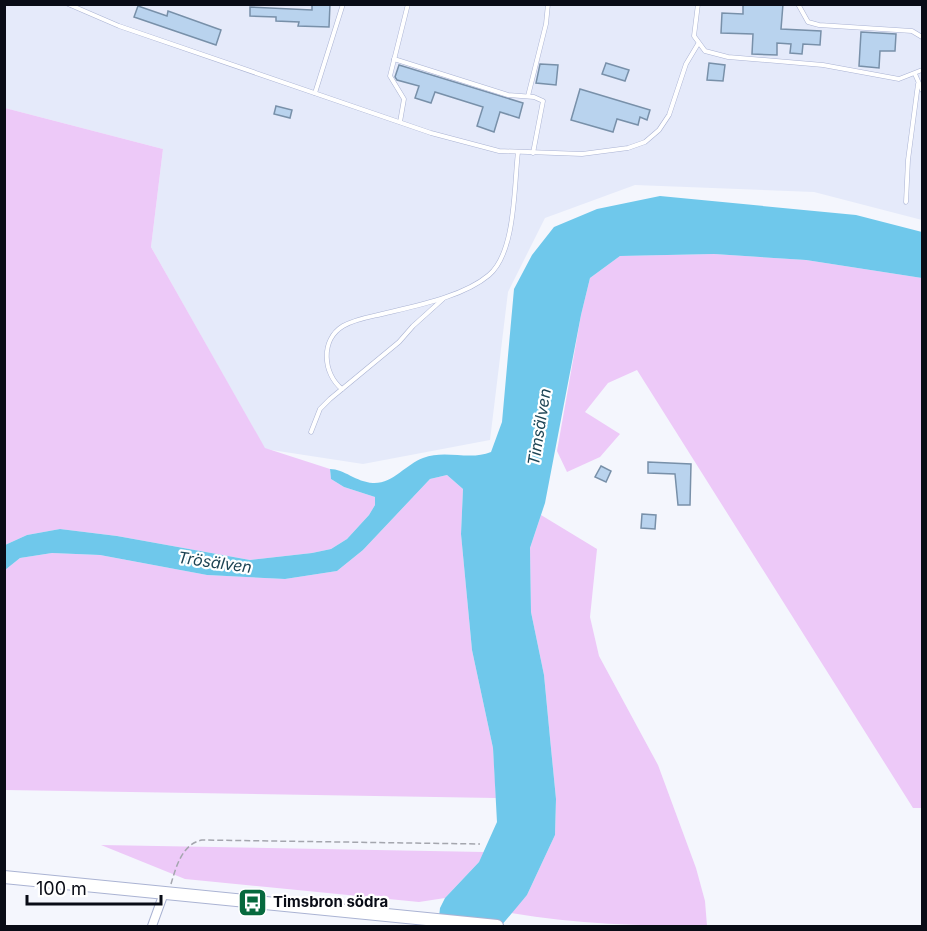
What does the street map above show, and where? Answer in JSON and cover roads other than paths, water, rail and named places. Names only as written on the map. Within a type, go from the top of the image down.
[{"type":"main road","points":[[4,877],[497,927]]},
{"type":"street","points":[[152,927],[164,893]]},
{"type":"lane","points":[[68,4],[86,14],[400,122],[480,147],[533,153],[607,151],[645,142],[669,115],[686,64],[698,44]]},
{"type":"lane","points":[[315,93],[343,4]]},
{"type":"lane","points":[[400,122],[404,99],[402,92],[391,79],[408,4]]},
{"type":"lane","points":[[528,96],[548,4]]},
{"type":"lane","points":[[698,4],[693,27],[694,36],[705,51],[728,57],[823,65],[890,78],[906,78],[922,70]]},
{"type":"lane","points":[[798,4],[808,22],[819,25],[912,31],[922,37]]},
{"type":"lane","points":[[394,59],[508,95],[528,96],[543,101],[533,153]]},
{"type":"lane","points":[[915,74],[922,90]]},
{"type":"lane","points":[[906,202],[908,160],[918,84]]},
{"type":"lane","points":[[342,389],[333,381],[327,361],[329,342],[341,327],[460,291],[489,275],[503,256],[511,222],[518,152]]},
{"type":"lane","points":[[311,432],[320,409],[399,342],[413,326],[448,295]]},
{"type":"water","points":[[660,196],[856,215],[922,232],[922,278],[806,260],[714,254],[620,256],[590,278],[545,503],[530,548],[531,612],[544,675],[556,799],[555,835],[527,895],[501,926],[438,926],[440,908],[445,898],[479,862],[497,822],[493,748],[472,650],[461,534],[463,489],[447,475],[430,479],[363,550],[337,571],[285,579],[207,575],[100,555],[52,553],[20,558],[5,570],[5,545],[27,535],[60,529],[117,536],[250,560],[331,549],[347,539],[369,515],[375,505],[375,497],[344,487],[331,479],[330,469],[373,483],[393,477],[423,458],[491,452],[502,422],[514,289],[532,255],[554,227],[597,209]]},
{"type":"place","name":"Timsbron södra","points":[[252,902]]},
{"type":"water label","name":"Timsälven","points":[[539,427]]},
{"type":"water label","name":"Trösälven","points":[[215,562]]}]
